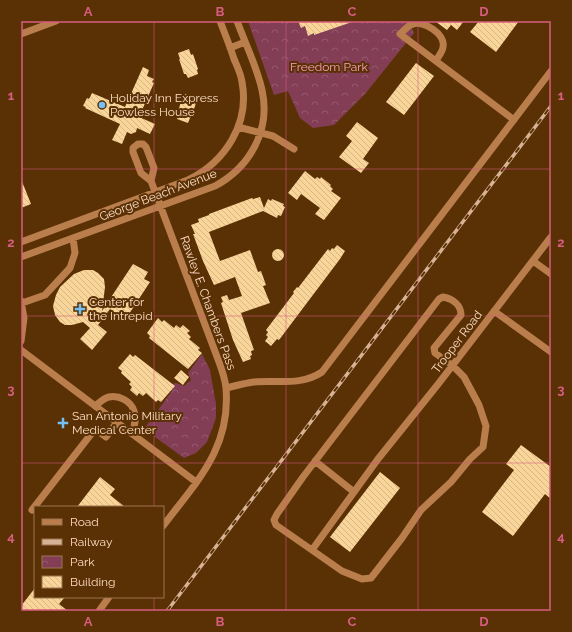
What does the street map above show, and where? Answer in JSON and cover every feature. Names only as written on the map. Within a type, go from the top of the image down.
[{"type":"street","points":[[21,34],[56,21]]},
{"type":"street","name":"George Beach Avenue","points":[[21,242],[192,178],[212,165],[230,144],[238,127],[243,108],[242,80],[220,21]]},
{"type":"street","name":"George Beach Avenue","points":[[21,257],[215,186],[230,177],[249,158],[261,133],[264,108],[262,90],[237,21]]},
{"type":"street","points":[[436,61],[444,47],[443,40],[437,32],[421,23],[412,24],[400,34],[514,120]]},
{"type":"street","points":[[230,48],[245,42]]},
{"type":"street","points":[[226,388],[254,382],[300,381],[314,377],[322,372],[551,71]]},
{"type":"street","points":[[238,127],[273,136],[294,149]]},
{"type":"street","points":[[138,144],[143,144],[146,147],[154,168],[151,181],[141,174],[133,152],[133,148],[138,144]]},
{"type":"street","name":"Rawley E. Chambers Pass","points":[[151,181],[219,362],[226,388],[225,422],[222,435],[212,460],[164,525]]},
{"type":"street","name":"Trooper Road","points":[[312,550],[378,459],[453,366],[551,237]]},
{"type":"street","points":[[21,341],[24,325],[21,302],[45,295],[70,268],[75,254],[73,238]]},
{"type":"street","points":[[533,261],[551,274]]},
{"type":"street","points":[[443,297],[449,298],[458,305],[461,309],[461,315],[434,348],[435,353],[453,366],[464,377],[479,405],[486,426],[483,447],[470,458],[451,482],[421,510],[371,578],[362,579],[342,571],[276,525],[274,520],[277,514],[316,461],[439,299],[443,297]]},
{"type":"street","points":[[494,311],[551,352]]},
{"type":"street","points":[[21,350],[196,482]]},
{"type":"street","points":[[95,406],[108,397],[118,396],[128,402],[134,411],[135,422],[132,434]]},
{"type":"street","points":[[35,506],[95,429],[106,438],[117,422]]},
{"type":"street","points":[[316,461],[354,492]]},
{"type":"street","points":[[99,611],[108,598]]},
{"type":"green space","name":"Freedom Park","points":[[248,21],[408,21],[414,33],[365,94],[334,125],[313,128],[300,118],[288,91],[274,95]]},
{"type":"green space","points":[[202,354],[210,370],[216,404],[216,418],[207,442],[196,453],[184,458],[144,429],[172,391],[172,384],[176,383],[184,386],[191,380],[188,373]]},
{"type":"building","points":[[298,21],[352,22],[308,36],[305,26],[301,28]]},
{"type":"building","points":[[435,21],[464,21],[457,30],[451,25],[447,30]]},
{"type":"building","points":[[479,21],[519,21],[496,52],[470,32]]},
{"type":"building","points":[[189,49],[191,55],[193,54],[198,69],[198,74],[188,78],[186,74],[184,74],[178,53]]},
{"type":"building","points":[[416,63],[434,76],[404,115],[386,102]]},
{"type":"building","name":"Holiday Inn Express Powless House","points":[[143,67],[149,70],[147,76],[154,79],[152,82],[154,83],[139,117],[155,124],[150,134],[137,128],[136,132],[131,134],[127,132],[122,144],[112,140],[120,124],[83,106],[87,98],[89,99],[92,93],[125,107]]},
{"type":"building","points":[[185,94],[196,97],[194,103],[196,103],[188,123],[177,119],[179,115],[177,114]]},
{"type":"building","points":[[357,122],[378,138],[363,159],[369,163],[361,173],[339,157],[352,141],[346,136]]},
{"type":"building","points":[[305,171],[315,179],[317,177],[320,179],[321,177],[331,185],[330,186],[333,189],[331,191],[341,198],[324,220],[315,214],[320,208],[301,194],[297,200],[288,193]]},
{"type":"building","points":[[21,179],[31,204],[21,208]]},
{"type":"building","points":[[260,197],[264,208],[268,199],[284,204],[283,206],[285,207],[281,216],[278,215],[277,218],[263,211],[209,232],[220,261],[250,250],[258,272],[261,271],[266,285],[263,286],[270,303],[241,313],[254,350],[251,351],[251,359],[243,362],[233,340],[221,303],[223,302],[221,297],[227,295],[229,300],[242,296],[235,277],[214,285],[203,261],[191,225],[199,222],[198,219],[209,214],[252,198]]},
{"type":"building","points":[[337,245],[345,251],[340,259],[279,340],[277,339],[271,346],[265,341],[268,337],[266,335],[268,332],[266,330],[294,293],[293,292],[297,287],[298,288],[328,249],[330,251]]},
{"type":"building","points":[[278,249],[282,251],[284,255],[282,259],[278,261],[274,259],[272,255],[274,251]]},
{"type":"building","name":"Center for the Intrepid","points":[[133,264],[148,272],[144,279],[150,282],[127,317],[123,313],[120,317],[110,309],[98,325],[107,332],[92,350],[80,339],[90,328],[83,322],[65,325],[60,322],[55,315],[53,306],[56,295],[60,287],[74,274],[84,270],[93,270],[104,279],[105,287],[102,311]]},
{"type":"building","points":[[158,318],[162,322],[164,320],[174,328],[176,325],[180,328],[183,325],[190,331],[187,333],[191,337],[189,339],[200,348],[198,350],[202,353],[188,369],[149,338],[150,336],[147,333]]},
{"type":"building","points":[[130,354],[133,357],[135,355],[175,386],[161,402],[158,400],[156,402],[146,393],[143,396],[139,393],[137,396],[130,390],[132,387],[129,384],[131,382],[121,373],[122,371],[118,368]]},
{"type":"building","points":[[181,370],[189,377],[183,385],[174,378]]},
{"type":"building","points":[[521,445],[551,467],[551,499],[545,494],[513,536],[482,512],[514,470],[506,464]]},
{"type":"building","points":[[380,472],[400,488],[350,552],[330,537]]},
{"type":"building","points":[[100,477],[115,489],[110,495],[124,506],[78,506]]},
{"type":"building","points":[[34,589],[34,598],[64,598],[59,604],[68,611],[21,611],[21,606]]},
{"type":"railway","points":[[167,611],[551,106]]},
{"type":"place","name":"Holiday Inn Express Powless House","points":[[102,105]]},
{"type":"place","name":"Center for the Intrepid","points":[[80,309]]},
{"type":"place","name":"San Antonio Military Medical Center","points":[[63,423]]}]
